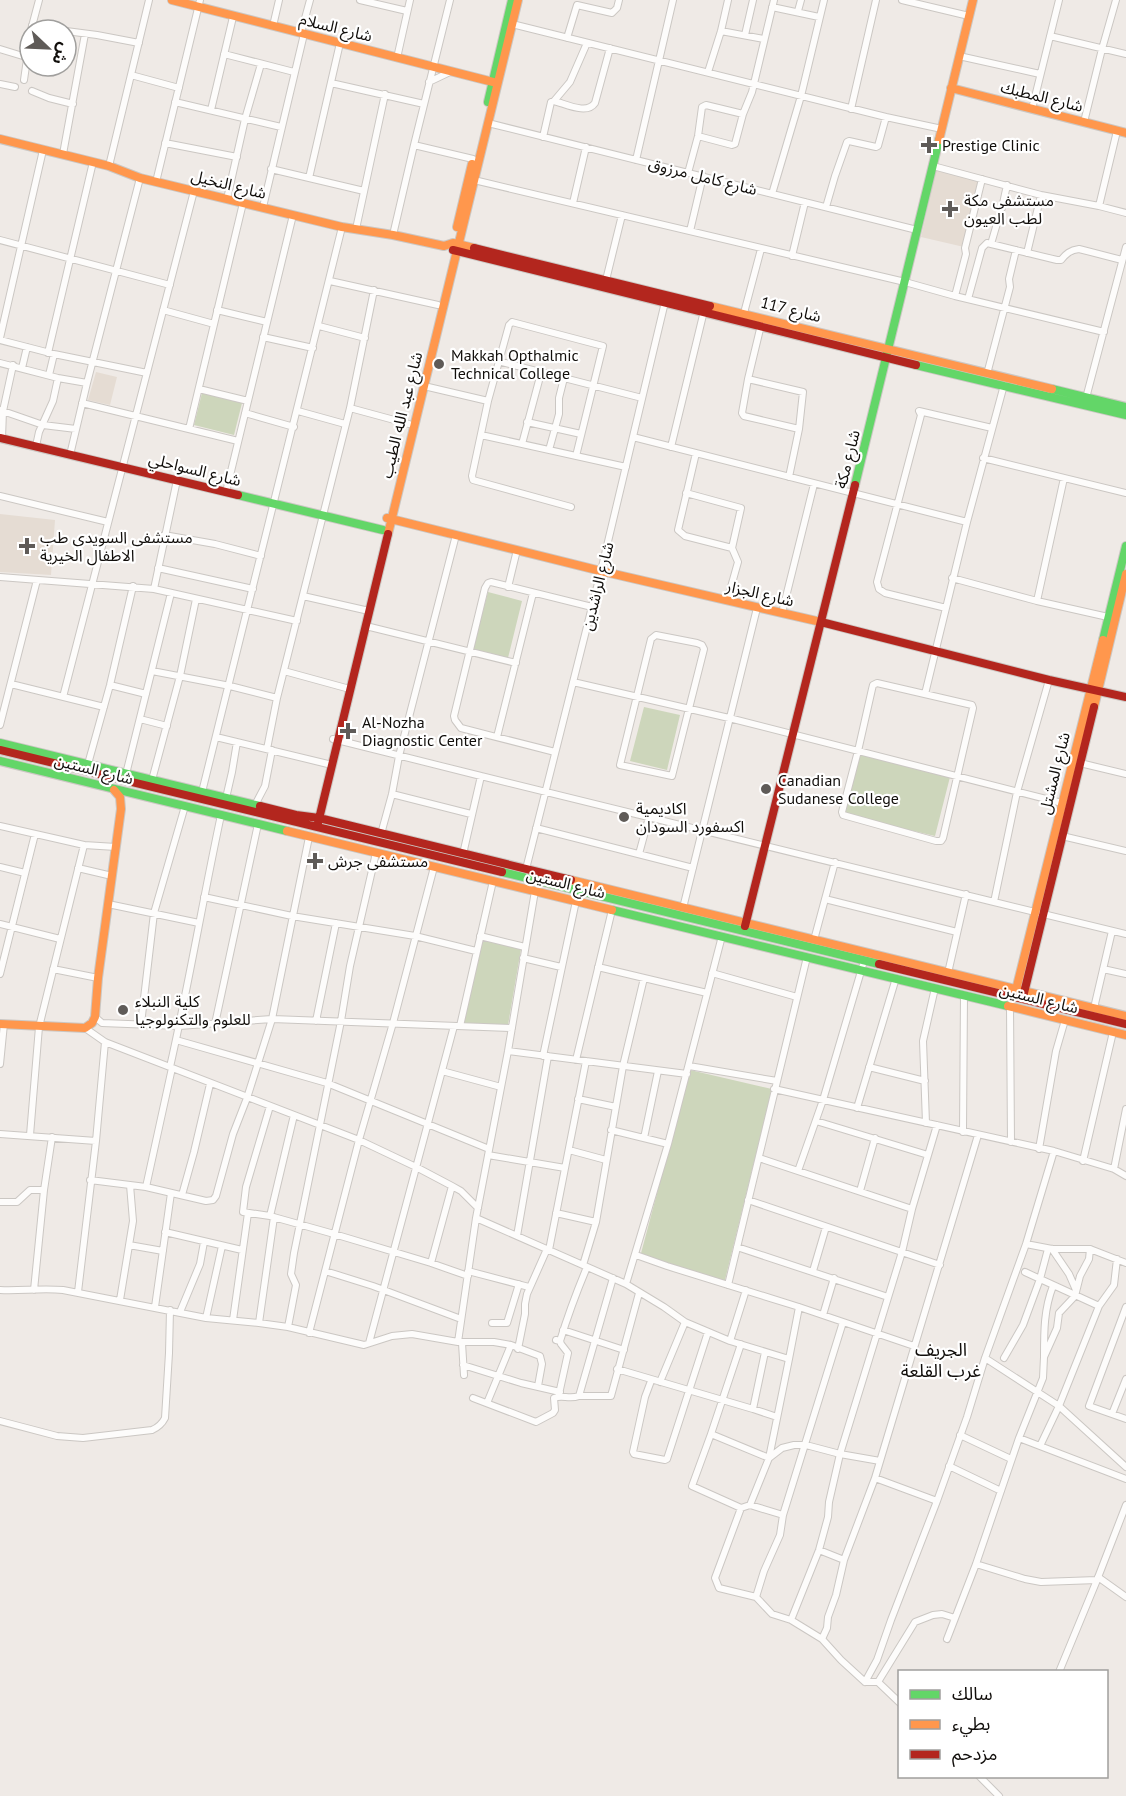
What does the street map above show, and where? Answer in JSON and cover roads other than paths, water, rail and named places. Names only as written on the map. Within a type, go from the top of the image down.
[{"type":"street","points":[[34,18],[39,0]]},
{"type":"street","points":[[109,166],[149,0]]},
{"type":"street","name":"شارع السلام","points":[[172,0],[199,4],[233,16],[495,83]]},
{"type":"street","points":[[273,26],[279,0]]},
{"type":"street","points":[[262,207],[310,0]]},
{"type":"street","points":[[360,0],[407,11]]},
{"type":"street","points":[[397,58],[410,0]]},
{"type":"street","points":[[393,235],[450,0]]},
{"type":"street","name":"شارع عبد الله الطيب","points":[[336,740],[346,688],[424,386],[438,305],[488,123],[512,0]]},
{"type":"street","name":"شارع عبد الله الطيب","points":[[389,519],[409,424],[433,337],[473,159],[518,0]]},
{"type":"street","points":[[567,38],[576,7],[580,3],[612,13],[617,8],[619,0]]},
{"type":"street","points":[[636,160],[674,0]]},
{"type":"street","points":[[708,72],[728,0]]},
{"type":"street","points":[[745,36],[753,0]]},
{"type":"street","points":[[798,11],[801,0]]},
{"type":"street","points":[[772,194],[801,96],[824,0]]},
{"type":"street","points":[[851,108],[876,0]]},
{"type":"street","points":[[902,0],[969,16]]},
{"type":"street","name":"شارع مكة","points":[[741,941],[794,735],[973,0]]},
{"type":"street","points":[[1032,109],[1059,0]]},
{"type":"street","points":[[1084,122],[1116,0]]},
{"type":"street","points":[[698,136],[735,144],[754,84],[773,3],[819,17]]},
{"type":"street","points":[[156,182],[199,4]]},
{"type":"street","points":[[211,110],[233,16]]},
{"type":"street","points":[[512,24],[942,129]]},
{"type":"street","points":[[721,31],[764,39]]},
{"type":"street","points":[[78,33],[139,43]]},
{"type":"street","points":[[63,154],[86,34]]},
{"type":"street","points":[[1050,36],[1125,54],[1126,44]]},
{"type":"street","points":[[309,178],[340,43]]},
{"type":"street","points":[[543,136],[552,102],[570,82],[587,43]]},
{"type":"street","points":[[554,101],[587,110],[592,108],[610,48]]},
{"type":"street","points":[[0,49],[18,55]]},
{"type":"street","points":[[224,54],[294,72]]},
{"type":"street","points":[[959,56],[1040,74]]},
{"type":"street","points":[[228,199],[245,119],[261,64]]},
{"type":"street","points":[[429,82],[450,72]]},
{"type":"street","points":[[131,75],[179,88]]},
{"type":"street","points":[[330,83],[424,104]]},
{"type":"street","points":[[0,84],[15,87]]},
{"type":"street","name":"شارع المطبك","points":[[951,88],[1122,132]]},
{"type":"street","points":[[32,91],[73,104]]},
{"type":"street","points":[[356,230],[385,94]]},
{"type":"street","points":[[175,102],[281,127]]},
{"type":"street","points":[[688,173],[698,136],[702,107],[743,114]]},
{"type":"street","points":[[826,207],[848,142],[878,146],[886,117]]},
{"type":"street","name":"شارع كامل مرزوق","points":[[488,123],[917,230]]},
{"type":"street","points":[[1099,206],[1122,132]]},
{"type":"street","name":"شارع النخيل","points":[[0,139],[109,166],[140,178],[342,227],[454,247]]},
{"type":"street","points":[[165,144],[237,157]]},
{"type":"street","points":[[414,145],[473,159]]},
{"type":"street","points":[[573,203],[586,147]]},
{"type":"street","points":[[43,150],[0,339],[51,353],[147,373]]},
{"type":"street","points":[[49,375],[51,353],[70,259],[93,162]]},
{"type":"street","points":[[933,166],[1041,195],[1126,213]]},
{"type":"street","points":[[271,169],[364,190]]},
{"type":"street","points":[[690,231],[703,176]]},
{"type":"street","points":[[70,455],[140,178]]},
{"type":"street","points":[[955,296],[982,179]]},
{"type":"street","points":[[474,180],[905,282],[1104,332]]},
{"type":"street","points":[[1002,208],[1007,185]]},
{"type":"street","points":[[63,697],[194,191]]},
{"type":"street","points":[[1027,253],[1041,195]]},
{"type":"street","points":[[792,256],[806,202]]},
{"type":"street","points":[[189,429],[243,203]]},
{"type":"street","points":[[226,492],[292,215]]},
{"type":"street","points":[[606,280],[622,215]]},
{"type":"street","points":[[991,244],[998,220]]},
{"type":"street","points":[[202,792],[249,610],[342,227]]},
{"type":"street","points":[[0,240],[170,285]]},
{"type":"street","points":[[968,299],[982,248],[987,243],[1059,261],[1071,251],[1079,249],[1122,260]]},
{"type":"street","name":"شارع 117","points":[[454,247],[606,280],[683,302],[744,313],[1004,385],[1021,386],[1126,407]]},
{"type":"street","name":"شارع 117","points":[[454,247],[666,302],[683,302],[704,311],[761,325],[987,374],[1021,386],[1126,415]]},
{"type":"street","points":[[744,313],[761,249]]},
{"type":"street","points":[[987,374],[1010,287],[1009,279],[1016,250]]},
{"type":"street","points":[[1086,398],[1126,250]]},
{"type":"street","points":[[330,281],[438,305]]},
{"type":"street","points":[[255,805],[265,786],[277,698],[350,408],[374,290]]},
{"type":"street","name":"شارع الراشدين","points":[[524,873],[601,571],[666,302]]},
{"type":"street","points":[[163,310],[214,324]]},
{"type":"street","points":[[217,310],[267,322]]},
{"type":"street","points":[[671,447],[704,311]]},
{"type":"street","points":[[571,507],[473,480],[488,401],[498,361],[509,325],[512,322],[603,346],[576,456]]},
{"type":"street","points":[[761,325],[742,413],[744,416],[799,429]]},
{"type":"street","points":[[319,326],[365,338]]},
{"type":"street","points":[[263,337],[313,348]]},
{"type":"street","points":[[22,368],[27,347]]},
{"type":"street","points":[[498,361],[642,398]]},
{"type":"street","points":[[0,363],[87,383]]},
{"type":"street","points":[[1,438],[2,411],[13,365]]},
{"type":"street","points":[[522,444],[542,373]]},
{"type":"street","points":[[36,446],[39,432],[53,401],[58,378]]},
{"type":"street","points":[[549,450],[559,414],[559,398],[564,378]]},
{"type":"street","points":[[748,379],[803,392],[799,429],[789,477]]},
{"type":"street","points":[[926,694],[952,578],[1004,385]]},
{"type":"street","points":[[424,386],[488,401]]},
{"type":"street","points":[[199,389],[248,401]]},
{"type":"street","points":[[82,403],[238,441]]},
{"type":"street","points":[[350,408],[409,424]]},
{"type":"street","points":[[2,411],[43,425],[76,429]]},
{"type":"street","points":[[298,411],[345,424]]},
{"type":"street","points":[[946,608],[885,593],[879,589],[877,582],[921,415],[919,411],[992,428]]},
{"type":"street","points":[[245,413],[294,427]]},
{"type":"street","points":[[527,422],[580,434]]},
{"type":"street","points":[[481,435],[626,467]]},
{"type":"street","points":[[633,437],[967,522]]},
{"type":"street","name":"شارع السواحلي","points":[[1,438],[386,531]]},
{"type":"street","points":[[696,453],[678,530],[685,536],[732,548]]},
{"type":"street","points":[[983,458],[1126,493]]},
{"type":"street","points":[[1037,601],[1064,478]]},
{"type":"street","points":[[154,589],[177,480]]},
{"type":"street","points":[[782,613],[814,484]]},
{"type":"street","points":[[686,493],[741,508],[732,548],[738,562],[727,601]]},
{"type":"street","points":[[0,496],[108,522]]},
{"type":"street","name":"شارع الجزار","points":[[389,519],[1126,698]]},
{"type":"street","points":[[165,535],[216,544],[261,556]]},
{"type":"street","points":[[381,834],[456,535]]},
{"type":"street","name":"شارع المشتل","points":[[1010,1006],[1019,997],[1062,836],[1080,763],[1108,617],[1126,546]]},
{"type":"street","points":[[508,587],[517,550]]},
{"type":"street","points":[[158,568],[253,589]]},
{"type":"street","name":"شارع المشتل","points":[[1040,912],[1062,803],[1126,574]]},
{"type":"street","points":[[0,577],[154,589],[297,621]]},
{"type":"street","points":[[952,578],[1108,617]]},
{"type":"street","points":[[0,725],[37,580]]},
{"type":"street","points":[[555,752],[461,728],[454,720],[470,652],[488,583],[592,607]]},
{"type":"street","points":[[88,764],[110,685],[133,586]]},
{"type":"street","points":[[126,774],[171,593]]},
{"type":"street","points":[[496,737],[533,593]]},
{"type":"street","points":[[303,596],[367,611]]},
{"type":"street","points":[[152,780],[180,676],[196,599]]},
{"type":"street","points":[[683,908],[757,608]]},
{"type":"street","points":[[800,617],[815,615],[824,609]]},
{"type":"street","name":"شارع عبد الله الطيب","points":[[312,837],[366,626],[367,611]]},
{"type":"street","points":[[366,626],[516,663]]},
{"type":"street","points":[[656,635],[702,645],[704,649],[672,776],[620,765],[637,697],[653,637],[656,635]]},
{"type":"street","points":[[152,670],[277,698]]},
{"type":"street","points":[[284,671],[346,688]]},
{"type":"street","points":[[994,902],[1017,792],[1049,680]]},
{"type":"street","points":[[573,682],[729,718],[1062,803]]},
{"type":"street","points":[[877,683],[972,705],[941,841],[936,842],[843,815],[858,751],[873,685],[877,683]]},
{"type":"street","points":[[11,684],[104,707]]},
{"type":"street","points":[[110,685],[146,694]]},
{"type":"street","points":[[140,719],[167,726]]},
{"type":"street","points":[[216,737],[330,764]]},
{"type":"street","points":[[336,740],[1126,934]]},
{"type":"street","points":[[225,798],[237,742]]},
{"type":"street","points":[[0,743],[152,780],[176,789],[202,792],[296,815],[315,822],[381,834],[413,846],[463,854],[524,873],[519,887]]},
{"type":"street","name":"شارع الستين","points":[[0,750],[315,822],[744,927],[880,965],[1126,1024]]},
{"type":"street","name":"شارع الستين","points":[[0,761],[1010,1006]]},
{"type":"street","points":[[1080,763],[1126,774]]},
{"type":"street","points":[[463,854],[481,776]]},
{"type":"street","points":[[85,1029],[92,1023],[94,1017],[122,809],[120,797],[112,788]]},
{"type":"street","points":[[122,809],[129,797],[136,794]]},
{"type":"street","points":[[392,794],[471,814]]},
{"type":"street","points":[[141,1024],[154,913],[185,806]]},
{"type":"street","points":[[147,1187],[221,815]]},
{"type":"street","points":[[639,854],[649,817]]},
{"type":"street","points":[[215,1024],[258,824]]},
{"type":"street","points":[[0,826],[84,845],[116,847]]},
{"type":"street","points":[[536,828],[693,868]]},
{"type":"street","points":[[0,974],[35,834]]},
{"type":"street","points":[[1062,836],[1126,851]]},
{"type":"street","points":[[90,1180],[147,1187],[206,1202],[213,1200],[216,1196],[233,1134],[272,1019],[292,916],[312,837]]},
{"type":"street","points":[[30,1136],[39,1027],[84,845]]},
{"type":"street","points":[[288,1327],[296,1285],[291,1274],[292,1265],[350,966],[376,853]]},
{"type":"street","points":[[814,940],[835,862]]},
{"type":"street","points":[[0,867],[25,873]]},
{"type":"street","points":[[309,1333],[358,1140],[393,1023],[434,867]]},
{"type":"street","points":[[78,868],[112,876]]},
{"type":"street","points":[[369,1343],[442,1071],[457,1026],[493,881]]},
{"type":"street","points":[[464,1375],[460,1342],[461,1319],[476,1218],[508,1051],[535,891]]},
{"type":"street","points":[[948,973],[966,894]]},
{"type":"street","points":[[204,897],[292,916],[415,936],[476,951]]},
{"type":"street","points":[[621,897],[683,908],[744,927],[814,940],[948,973],[1019,997],[1094,1008],[1126,1016]]},
{"type":"street","points":[[825,899],[957,932]]},
{"type":"street","points":[[517,1236],[545,1056],[576,901]]},
{"type":"street","points":[[108,904],[198,923]]},
{"type":"street","points":[[576,1060],[612,910]]},
{"type":"street","points":[[316,1021],[336,923]]},
{"type":"street","points":[[0,924],[60,939]]},
{"type":"street","points":[[1094,1008],[1112,931]]},
{"type":"street","points":[[480,936],[525,947]]},
{"type":"street","points":[[626,1284],[668,1144],[722,936]]},
{"type":"street","points":[[728,1284],[807,957]]},
{"type":"street","points":[[523,958],[561,967]]},
{"type":"street","points":[[798,1171],[823,1100],[864,961]]},
{"type":"street","points":[[878,974],[880,965]]},
{"type":"street","points":[[598,967],[707,993]]},
{"type":"street","points":[[53,969],[98,978]]},
{"type":"street","points":[[1103,969],[1126,974]]},
{"type":"street","points":[[712,973],[797,997]]},
{"type":"street","points":[[473,1398],[536,1422],[555,1410],[553,1400],[559,1394],[568,1353],[558,1340],[585,1266],[596,1222],[623,1066],[644,978]]},
{"type":"street","points":[[857,1108],[896,978]]},
{"type":"street","points":[[926,1123],[923,1041],[935,988]]},
{"type":"street","points":[[963,1132],[964,995]]},
{"type":"street","name":"شارع الستين","points":[[1019,997],[1065,1020],[1126,1035]]},
{"type":"street","points":[[1010,1006],[1011,1142]]},
{"type":"street","points":[[94,1017],[102,1023],[179,1026],[272,1019],[512,1028]]},
{"type":"street","points":[[1039,1149],[1056,1051],[1065,1020]]},
{"type":"street","points":[[0,1064],[2,1024],[85,1029],[105,1042],[358,1140],[461,1191],[478,1208]]},
{"type":"street","points":[[1083,1161],[1113,1032]]},
{"type":"street","points":[[176,1040],[327,1083],[428,1124],[489,1152],[565,1168]]},
{"type":"street","points":[[78,1292],[105,1042]]},
{"type":"street","points":[[508,1051],[687,1074]]},
{"type":"street","points":[[487,1403],[514,1347],[525,1314],[525,1300],[529,1287],[548,1250],[586,1061]]},
{"type":"street","points":[[689,1066],[777,1081]]},
{"type":"street","points":[[869,1067],[925,1080]]},
{"type":"street","points":[[442,1071],[501,1087]]},
{"type":"street","points":[[644,1138],[658,1071]]},
{"type":"street","points":[[182,1195],[210,1084]]},
{"type":"street","points":[[774,1089],[1054,1151],[1114,1169],[1126,1176]]},
{"type":"street","points":[[578,1099],[616,1107]]},
{"type":"street","points":[[270,1106],[246,1187],[243,1212],[300,1224],[468,1274],[529,1287]]},
{"type":"street","points":[[1114,1169],[1126,1109]]},
{"type":"street","points":[[259,1323],[272,1217],[294,1115]]},
{"type":"street","points":[[816,1120],[928,1155]]},
{"type":"street","points":[[791,1620],[819,1550],[840,1454],[902,1252],[937,1125]]},
{"type":"street","points":[[611,1130],[668,1144]]},
{"type":"street","points":[[0,1134],[96,1141]]},
{"type":"street","points":[[822,1640],[844,1560],[876,1478],[978,1136]]},
{"type":"street","points":[[34,1290],[52,1137]]},
{"type":"street","points":[[860,1191],[874,1138]]},
{"type":"street","points":[[569,1150],[606,1160]]},
{"type":"street","points":[[864,1682],[878,1660],[950,1466],[985,1358],[1026,1244],[1054,1151]]},
{"type":"street","points":[[759,1158],[912,1209]]},
{"type":"street","points":[[120,1300],[133,1221],[130,1185]]},
{"type":"street","points":[[431,1263],[452,1186]]},
{"type":"street","points":[[0,1202],[17,1202],[30,1191],[44,1190]]},
{"type":"street","points":[[155,1307],[171,1193]]},
{"type":"street","points":[[748,1200],[940,1265]]},
{"type":"street","points":[[233,1320],[248,1213]]},
{"type":"street","points":[[556,1213],[596,1222]]},
{"type":"street","points":[[476,1218],[626,1284],[685,1322],[730,1341],[789,1359]]},
{"type":"street","points":[[813,1271],[826,1227]]},
{"type":"street","points":[[165,1232],[242,1250]]},
{"type":"street","points":[[180,1312],[200,1264],[204,1242]]},
{"type":"street","points":[[1026,1244],[1050,1249],[1090,1249],[1126,1263]]},
{"type":"street","points":[[129,1245],[163,1251]]},
{"type":"street","points":[[206,1318],[222,1246]]},
{"type":"street","points":[[737,1247],[888,1297]]},
{"type":"street","points":[[1004,1358],[1023,1325],[1050,1249]]},
{"type":"street","points":[[1050,1249],[1069,1274],[1076,1293]]},
{"type":"street","points":[[1044,1357],[1057,1329],[1059,1313],[1076,1293],[1090,1249]]},
{"type":"street","points":[[636,1255],[800,1306],[914,1346]]},
{"type":"street","points":[[1040,1446],[1059,1406],[1099,1306],[1114,1285],[1117,1259]]},
{"type":"street","points":[[325,1271],[461,1319]]},
{"type":"street","points":[[1025,1272],[1053,1286],[1076,1293],[1099,1306]]},
{"type":"street","points":[[579,1396],[613,1278]]},
{"type":"street","points":[[823,1315],[834,1278]]},
{"type":"street","points":[[492,1323],[507,1323],[519,1284]]},
{"type":"street","points":[[947,1639],[976,1563],[1011,1459],[1043,1378],[1044,1321],[1047,1302],[1053,1286]]},
{"type":"street","points":[[0,1290],[48,1289],[78,1292],[206,1318],[288,1327],[364,1345],[392,1336],[412,1334],[460,1342],[494,1342],[540,1356],[542,1365],[538,1386]]},
{"type":"street","points":[[730,1341],[746,1290]]},
{"type":"street","points":[[463,1365],[538,1386],[571,1399],[579,1396],[610,1397],[639,1293]]},
{"type":"street","points":[[750,1504],[769,1458],[800,1306]]},
{"type":"street","points":[[1126,1307],[1124,1318],[1089,1406],[1126,1419]]},
{"type":"street","points":[[0,1421],[57,1436],[83,1438],[156,1429],[165,1418],[170,1310]]},
{"type":"street","points":[[660,1382],[685,1322]]},
{"type":"street","points":[[756,1597],[764,1571],[780,1535],[783,1515],[843,1322]]},
{"type":"street","points":[[563,1330],[624,1350]]},
{"type":"street","points":[[651,1381],[633,1449],[634,1454],[665,1460],[708,1332]]},
{"type":"street","points":[[741,1344],[692,1486],[741,1508]]},
{"type":"street","points":[[753,1409],[765,1352]]},
{"type":"street","points":[[985,1358],[1059,1406],[1126,1467]]},
{"type":"street","points":[[617,1369],[777,1417]]},
{"type":"street","points":[[1112,1414],[1126,1379]]},
{"type":"street","points":[[711,1434],[769,1458]]},
{"type":"street","points":[[960,1435],[1011,1459]]},
{"type":"street","points":[[1019,1438],[1126,1479]]},
{"type":"street","points":[[769,1458],[782,1448],[794,1444],[880,1461]]},
{"type":"street","points":[[950,1466],[1001,1491]]},
{"type":"street","points":[[876,1478],[937,1501]]},
{"type":"street","points":[[783,1515],[750,1504],[741,1508],[715,1578],[719,1588],[756,1597],[772,1614],[791,1620],[822,1640],[864,1682],[878,1682],[898,1701]]},
{"type":"street","points":[[1059,1670],[1126,1505]]},
{"type":"street","points":[[819,1550],[844,1560]]},
{"type":"street","points":[[976,1563],[1041,1582],[1098,1579],[1126,1597]]},
{"type":"street","points":[[878,1682],[915,1622],[942,1614],[955,1618]]},
{"type":"street","points":[[983,1778],[999,1796]]},
{"type":"place","name":"Prestige Clinic","points":[[929,145]]},
{"type":"place","name":"مستشفى مكة لطب العيون","points":[[950,209]]},
{"type":"place","name":"Makkah Opthalmic Technical College","points":[[439,364]]},
{"type":"place","name":"مستشفى السويدي طب الاطفال الخيرية","points":[[27,546]]},
{"type":"place","name":"Al-Nozha Diagnostic Center","points":[[348,731]]},
{"type":"place","name":"Canadian Sudanese College","points":[[766,789]]},
{"type":"place","name":"اكاديمية اكسفورد السودان","points":[[624,817]]},
{"type":"place","name":"مستشفى جرش","points":[[315,861]]},
{"type":"place","name":"كلية النبلاء للعلوم والتكنولوجيا","points":[[123,1010]]},
{"type":"district","name":"الجريف غرب القلعة","points":[[941,1359]]}]
